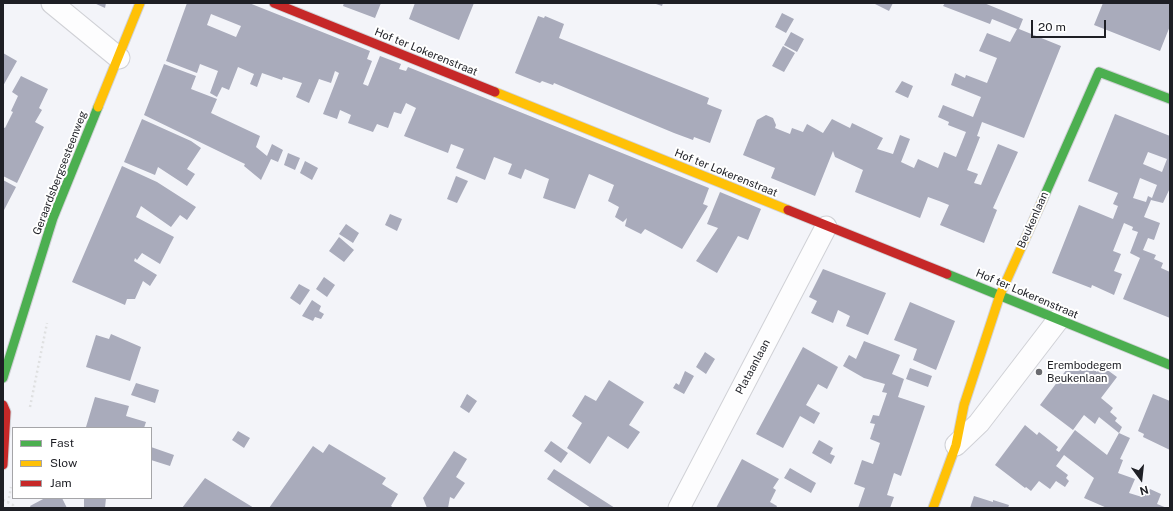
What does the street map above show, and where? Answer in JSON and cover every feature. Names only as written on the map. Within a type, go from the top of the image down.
[{"type":"street","points":[[52,3],[119,58]]},
{"type":"street","name":"Geraardsbergsesteenweg","points":[[3,378],[53,218],[140,3]]},
{"type":"street","name":"Hof ter Lokerenstraat","points":[[274,3],[826,227],[1000,295],[1170,365]]},
{"type":"street","name":"Beukenlaan","points":[[933,508],[956,445],[964,405],[1000,295],[1098,72],[1170,99]]},
{"type":"street","name":"Plataanlaan","points":[[680,508],[826,227]]},
{"type":"street","name":"Beukenlaan","points":[[956,445],[979,423],[1058,320]]},
{"type":"street","points":[[3,405],[6,412],[3,465]]},
{"type":"path","points":[[8,503],[12,485]]},
{"type":"path","points":[[3,500],[13,505],[14,508]]},
{"type":"building","points":[[94,3],[106,3],[105,8]]},
{"type":"building","points":[[187,3],[249,3],[370,51],[367,59],[372,61],[363,84],[368,86],[380,56],[401,64],[399,69],[406,71],[408,67],[709,188],[703,204],[708,206],[682,249],[645,229],[641,234],[625,226],[627,218],[623,222],[615,217],[619,207],[608,201],[614,185],[589,174],[575,209],[543,198],[549,179],[525,169],[521,179],[508,174],[512,164],[494,157],[485,180],[456,168],[464,149],[451,144],[448,153],[404,136],[416,108],[406,103],[401,114],[394,112],[388,128],[377,124],[373,132],[348,123],[351,115],[340,110],[337,119],[323,114],[339,73],[335,71],[331,83],[319,79],[309,103],[296,97],[302,83],[283,77],[282,80],[262,73],[257,87],[250,84],[254,74],[238,67],[229,90],[222,87],[217,97],[210,93],[218,71],[200,64],[197,73],[166,61]],"holes":[[[211,14],[241,26],[236,37],[207,25]]]},
{"type":"building","points":[[344,3],[381,3],[375,18],[343,6]]},
{"type":"building","points":[[415,3],[474,3],[459,40],[409,19]]},
{"type":"building","points":[[653,3],[663,3],[662,6]]},
{"type":"building","points":[[873,3],[893,3],[889,11]]},
{"type":"building","points":[[945,3],[984,3],[1023,19],[1019,29],[1061,46],[1024,138],[982,122],[977,136],[980,137],[967,170],[978,174],[974,183],[981,185],[998,144],[1018,152],[993,208],[997,210],[984,243],[940,225],[949,205],[939,201],[928,197],[920,218],[855,192],[863,170],[835,157],[833,151],[815,196],[771,178],[775,168],[743,155],[757,120],[766,115],[773,118],[776,125],[775,128],[790,134],[792,128],[803,132],[807,124],[823,133],[832,119],[850,128],[852,123],[883,138],[877,149],[893,154],[900,135],[910,139],[901,162],[914,168],[918,159],[938,168],[944,152],[956,157],[966,132],[948,125],[949,122],[938,117],[943,105],[973,117],[981,97],[951,85],[955,73],[965,78],[966,75],[987,83],[997,58],[979,51],[987,33],[1010,42],[1017,29],[992,19],[990,24],[943,6]]},
{"type":"building","points":[[1103,3],[1170,3],[1170,26],[1160,51],[1094,25]]},
{"type":"building","points":[[782,13],[794,19],[786,33],[775,27]]},
{"type":"building","points":[[538,16],[544,18],[545,16],[564,24],[559,38],[709,98],[707,104],[722,110],[710,143],[694,137],[693,140],[674,133],[554,83],[553,85],[542,81],[540,83],[515,73]]},
{"type":"building","points":[[791,32],[804,39],[797,52],[784,45]]},
{"type":"building","points":[[783,46],[795,53],[784,72],[772,66]]},
{"type":"building","points":[[3,53],[17,61],[3,86]]},
{"type":"building","points":[[164,64],[196,76],[191,89],[217,99],[211,113],[260,136],[256,147],[267,156],[272,144],[283,150],[278,162],[271,159],[261,180],[244,166],[245,164],[144,115]]},
{"type":"building","points":[[21,76],[48,89],[39,108],[42,110],[35,122],[44,127],[17,183],[3,176],[3,127],[5,128],[13,112],[11,111],[18,96],[12,92]]},
{"type":"building","points":[[902,81],[913,86],[908,98],[895,92]]},
{"type":"building","points":[[1115,114],[1170,136],[1170,188],[1163,203],[1151,200],[1144,217],[1160,223],[1154,240],[1148,238],[1143,250],[1156,255],[1154,259],[1163,263],[1161,268],[1170,272],[1170,318],[1123,299],[1140,258],[1130,253],[1138,232],[1132,230],[1133,227],[1124,223],[1113,251],[1121,254],[1114,271],[1122,274],[1114,295],[1092,285],[1091,288],[1052,273],[1079,205],[1113,219],[1118,206],[1113,204],[1118,193],[1088,181]],"holes":[[[1148,152],[1167,159],[1162,172],[1143,164]],[[1140,178],[1157,185],[1152,198],[1148,196],[1146,202],[1133,198]]]},
{"type":"building","points":[[142,119],[191,141],[201,148],[187,169],[195,174],[187,186],[158,167],[155,175],[124,162]]},
{"type":"building","points":[[288,153],[300,158],[295,170],[284,165]]},
{"type":"building","points":[[305,161],[318,168],[312,180],[300,173]]},
{"type":"building","points":[[122,166],[157,182],[196,207],[187,220],[180,215],[171,227],[141,206],[136,217],[174,237],[160,264],[142,253],[137,260],[135,258],[134,261],[157,275],[150,286],[143,281],[135,299],[127,299],[125,305],[72,282]]},
{"type":"building","points":[[456,176],[468,181],[457,203],[447,199]]},
{"type":"building","points":[[3,180],[16,187],[3,212]]},
{"type":"building","points":[[720,192],[761,209],[748,240],[738,236],[717,273],[696,261],[718,228],[707,224]]},
{"type":"building","points":[[390,214],[402,219],[397,231],[385,225]]},
{"type":"building","points":[[346,224],[359,233],[353,243],[339,234]]},
{"type":"building","points":[[339,237],[354,250],[344,262],[329,251]]},
{"type":"building","points":[[823,269],[886,293],[868,335],[846,326],[850,316],[838,310],[833,323],[811,313],[817,301],[809,297]]},
{"type":"building","points":[[324,277],[335,285],[327,297],[316,289]]},
{"type":"building","points":[[299,284],[310,290],[300,305],[290,298]]},
{"type":"building","points":[[312,300],[321,306],[319,311],[324,314],[321,319],[315,317],[313,321],[302,316]]},
{"type":"building","points":[[910,302],[955,321],[936,370],[913,360],[917,349],[894,340]]},
{"type":"building","points":[[111,334],[141,347],[130,381],[86,367],[96,335],[109,339]]},
{"type":"building","points":[[864,341],[900,355],[892,374],[904,379],[898,397],[925,406],[901,476],[894,473],[887,495],[894,497],[890,508],[858,508],[865,488],[854,484],[862,460],[873,464],[880,443],[870,439],[875,424],[870,423],[873,415],[879,416],[887,393],[882,392],[885,384],[864,378],[843,366],[849,355],[856,359]]},
{"type":"building","points":[[803,347],[838,367],[827,389],[818,384],[806,405],[820,413],[814,424],[800,416],[783,448],[756,434]]},
{"type":"building","points":[[705,352],[715,359],[706,374],[696,367]]},
{"type":"building","points":[[1073,361],[1086,371],[1090,366],[1097,372],[1102,366],[1117,377],[1101,398],[1113,408],[1110,412],[1117,418],[1115,421],[1122,427],[1119,433],[1099,417],[1095,424],[1084,415],[1073,430],[1040,405]]},
{"type":"building","points":[[910,368],[932,376],[928,387],[906,379]]},
{"type":"building","points":[[685,371],[694,376],[684,394],[673,388],[676,383],[679,385]]},
{"type":"building","points":[[609,380],[644,402],[629,425],[640,432],[628,449],[608,436],[590,464],[567,448],[582,423],[572,416],[585,395],[596,401]]},
{"type":"building","points":[[136,383],[159,390],[155,403],[131,395]]},
{"type":"building","points":[[467,394],[477,401],[469,413],[460,407]]},
{"type":"building","points":[[1153,394],[1170,401],[1170,450],[1143,437],[1144,434],[1138,431]]},
{"type":"building","points":[[95,397],[129,406],[126,416],[146,422],[144,427],[86,427]]},
{"type":"building","points":[[1025,425],[1037,435],[1039,432],[1058,447],[1056,450],[1059,452],[1075,430],[1107,455],[1119,433],[1130,438],[1120,459],[1123,460],[1118,473],[1135,479],[1129,493],[1142,497],[1144,493],[1148,494],[1150,489],[1161,494],[1157,504],[1167,508],[1107,508],[1084,498],[1094,478],[1064,455],[1056,466],[1068,475],[1066,478],[1069,481],[1065,487],[1056,481],[1050,489],[1039,481],[1031,491],[995,465]]},
{"type":"building","points":[[238,431],[250,438],[244,448],[232,440]]},
{"type":"building","points":[[819,440],[833,448],[830,454],[835,456],[831,464],[812,453]]},
{"type":"building","points":[[551,441],[568,453],[561,463],[544,451]]},
{"type":"building","points":[[329,444],[386,478],[382,484],[398,494],[391,506],[394,508],[269,508],[313,446],[323,453]]},
{"type":"building","points":[[152,447],[174,455],[170,466],[152,460]]},
{"type":"building","points":[[454,451],[467,459],[456,477],[465,483],[454,499],[450,497],[448,508],[427,508],[423,498]]},
{"type":"building","points":[[742,459],[779,479],[773,488],[776,490],[770,502],[777,506],[776,508],[716,508]]},
{"type":"building","points":[[790,468],[816,483],[811,493],[784,478]]},
{"type":"building","points":[[554,469],[615,508],[591,508],[547,479]]},
{"type":"building","points":[[205,478],[254,508],[182,508]]},
{"type":"building","points":[[974,496],[1009,505],[1008,508],[970,508]]},
{"type":"building","points":[[43,499],[62,499],[67,508],[31,508],[30,506]]},
{"type":"building","points":[[84,499],[106,499],[105,508],[84,508]]},
{"type":"traffic: fast","points":[[1043,199],[1099,72],[1170,99]]},
{"type":"traffic: fast","points":[[3,378],[53,218],[98,107]]},
{"type":"traffic: fast","points":[[947,274],[1170,365]]},
{"type":"traffic: slow","points":[[98,107],[140,3]]},
{"type":"traffic: slow","points":[[495,92],[788,210]]},
{"type":"traffic: slow","points":[[933,508],[956,445],[964,405],[1000,295],[1043,199]]},
{"type":"traffic: jam","points":[[274,3],[495,92]]},
{"type":"traffic: jam","points":[[788,210],[947,274]]},
{"type":"traffic: jam","points":[[3,405],[6,412],[3,465]]},
{"type":"place","name":"Erembodegem Beukenlaan","points":[[1039,372]]}]
